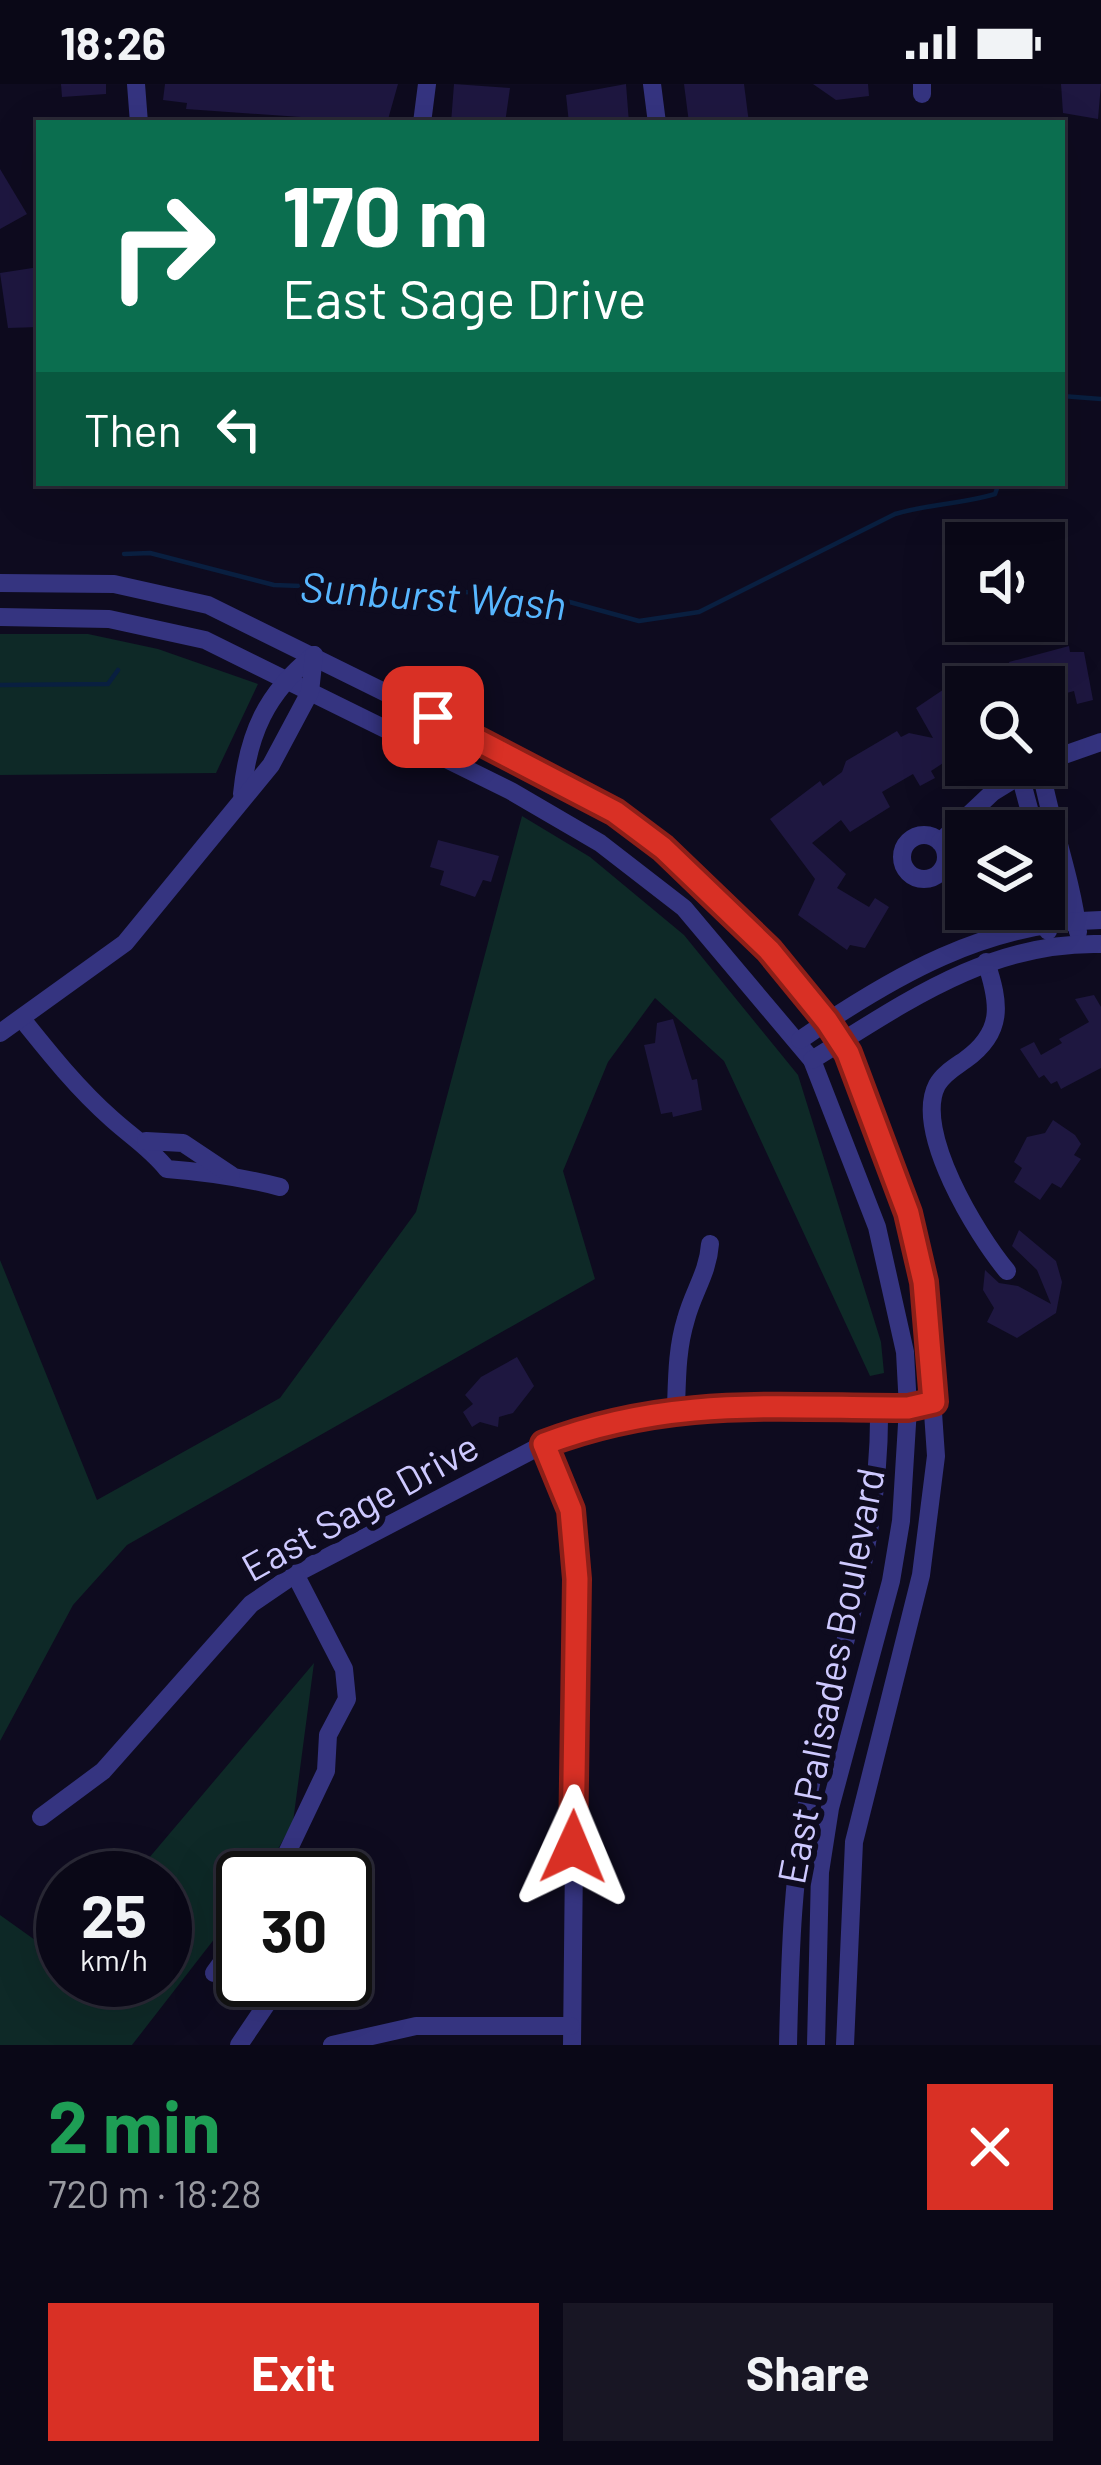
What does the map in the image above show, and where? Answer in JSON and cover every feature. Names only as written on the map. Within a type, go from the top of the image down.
[{"type":"street","points":[[136,84],[139,120]]},
{"type":"street","points":[[422,120],[427,84]]},
{"type":"street","points":[[652,84],[657,120]]},
{"type":"street","name":"East Palisades Boulevard","points":[[0,583],[114,584],[208,605],[615,812],[705,884],[841,1042],[908,1213],[924,1282],[936,1456],[921,1575],[854,1842],[845,2045]]},
{"type":"street","name":"East Palisades Boulevard","points":[[0,617],[110,619],[170,630],[284,679],[512,790],[600,843],[684,908],[800,1040],[812,1060],[877,1227],[901,1331],[908,1408],[901,1521],[891,1581],[823,1851],[816,2045]]},
{"type":"street","points":[[242,795],[247,745],[284,679],[314,655]]},
{"type":"street","points":[[0,1033],[124,943],[271,765],[310,692],[314,655]]},
{"type":"street","points":[[1065,756],[1101,742]]},
{"type":"street","points":[[940,842],[1011,786]]},
{"type":"street","points":[[1040,786],[1079,943]]},
{"type":"street","points":[[1065,921],[1101,920]]},
{"type":"street","points":[[800,1040],[960,945],[1019,930]]},
{"type":"street","points":[[1048,930],[1050,945]]},
{"type":"street","points":[[812,1060],[906,1000],[986,962],[1050,945],[1101,944]]},
{"type":"street","points":[[986,962],[997,994],[998,1022],[991,1038],[940,1080],[931,1101],[933,1129],[974,1231],[1007,1270]]},
{"type":"street","points":[[22,1019],[73,1082],[115,1122],[146,1141],[183,1143],[231,1174],[280,1186]]},
{"type":"street","points":[[676,1408],[678,1350],[691,1303],[709,1268],[710,1244]]},
{"type":"street","name":"East Sage Drive","points":[[41,1817],[103,1771],[212,1641],[251,1604],[295,1574],[544,1444],[593,1426],[676,1408],[908,1408],[934,1402]]},
{"type":"street","name":"East Palisades Boulevard","points":[[788,2045],[794,1879],[811,1780],[866,1559],[880,1475],[879,1408]]},
{"type":"street","points":[[332,2045],[416,2026],[572,2036],[577,1579],[571,1510],[544,1444]]},
{"type":"street","points":[[288,1851],[326,1771],[328,1735],[347,1699],[344,1669],[295,1574]]},
{"type":"street","points":[[239,2045],[265,2007]]},
{"type":"green space","points":[[0,634],[88,634],[158,649],[258,684],[216,773],[0,775]]},
{"type":"green space","points":[[522,816],[590,857],[684,935],[798,1075],[881,1342],[884,1373],[870,1376],[724,1061],[655,998],[608,1062],[563,1171],[595,1279],[127,1545],[73,1605],[0,1741],[0,1260],[97,1500],[280,1398],[416,1212]]},
{"type":"green space","points":[[314,1663],[293,1822],[277,1851],[216,1851],[216,1937],[192,1968],[192,1851],[155,1851]]},
{"type":"green space","points":[[0,1915],[36,1941],[36,2007],[161,2007],[132,2045],[0,2045]]},
{"type":"building","points":[[61,84],[106,84],[106,94],[62,97]]},
{"type":"building","points":[[165,84],[398,84],[388,120],[186,109],[187,103],[163,100]]},
{"type":"building","points":[[454,84],[510,88],[505,120],[451,120]]},
{"type":"building","points":[[626,84],[629,120],[569,120],[566,95]]},
{"type":"building","points":[[684,84],[744,84],[749,120],[689,120]]},
{"type":"building","points":[[813,84],[868,84],[869,96],[836,100]]},
{"type":"building","points":[[1061,84],[1101,84],[1098,119],[1063,113]]},
{"type":"building","points":[[0,169],[27,214],[0,229]]},
{"type":"building","points":[[36,267],[36,327],[8,328],[0,273]]},
{"type":"building","points":[[1069,646],[1070,652],[1084,652],[1093,700],[1077,704],[1074,691],[1065,693],[1065,666],[1010,666],[1009,662]]},
{"type":"building","points":[[945,688],[945,762],[931,771],[935,778],[920,786],[913,774],[882,792],[890,807],[850,832],[841,820],[812,843],[846,874],[837,888],[869,907],[875,898],[889,907],[865,948],[850,945],[847,950],[798,915],[815,879],[770,819],[820,781],[823,786],[842,772],[846,761],[897,731],[901,737],[909,733],[933,738],[916,708]]},
{"type":"building","points":[[438,840],[499,856],[491,882],[483,880],[475,897],[440,885],[444,871],[430,867]]},
{"type":"building","points":[[1094,995],[1101,1007],[1101,1068],[1061,1089],[1057,1081],[1051,1084],[1044,1075],[1039,1078],[1020,1049],[1034,1042],[1041,1055],[1062,1043],[1059,1039],[1089,1022],[1075,999]]},
{"type":"building","points":[[673,1019],[692,1080],[697,1079],[702,1110],[673,1117],[672,1112],[661,1114],[644,1045],[655,1043],[657,1023]]},
{"type":"building","points":[[1053,1120],[1075,1135],[1081,1144],[1074,1155],[1081,1159],[1061,1188],[1052,1183],[1040,1200],[1014,1182],[1022,1168],[1014,1162],[1027,1137],[1045,1133]]},
{"type":"building","points":[[1019,1230],[1056,1261],[1062,1282],[1056,1313],[1017,1338],[987,1322],[994,1308],[983,1290],[985,1270],[999,1283],[1018,1286],[1051,1304],[1037,1270],[1012,1246]]},
{"type":"building","points":[[517,1357],[534,1386],[513,1413],[499,1417],[498,1427],[480,1422],[472,1427],[463,1412],[473,1404],[465,1395],[481,1377]]},
{"type":"waterway","name":"Sunburst Wash","points":[[1065,396],[1101,399]]},
{"type":"waterway","name":"Sunburst Wash","points":[[124,554],[150,553],[274,585],[544,595],[639,621],[699,612],[895,514],[995,494],[998,486]]},
{"type":"waterway","name":"Sunburst Wash","points":[[0,685],[108,684],[118,670]]},
{"type":"route","points":[[433,717],[615,812],[705,884],[769,950],[848,1053],[891,1161],[924,1282],[934,1402],[908,1408],[676,1408],[593,1426],[544,1444],[571,1510],[577,1579],[573,1847]]}]
